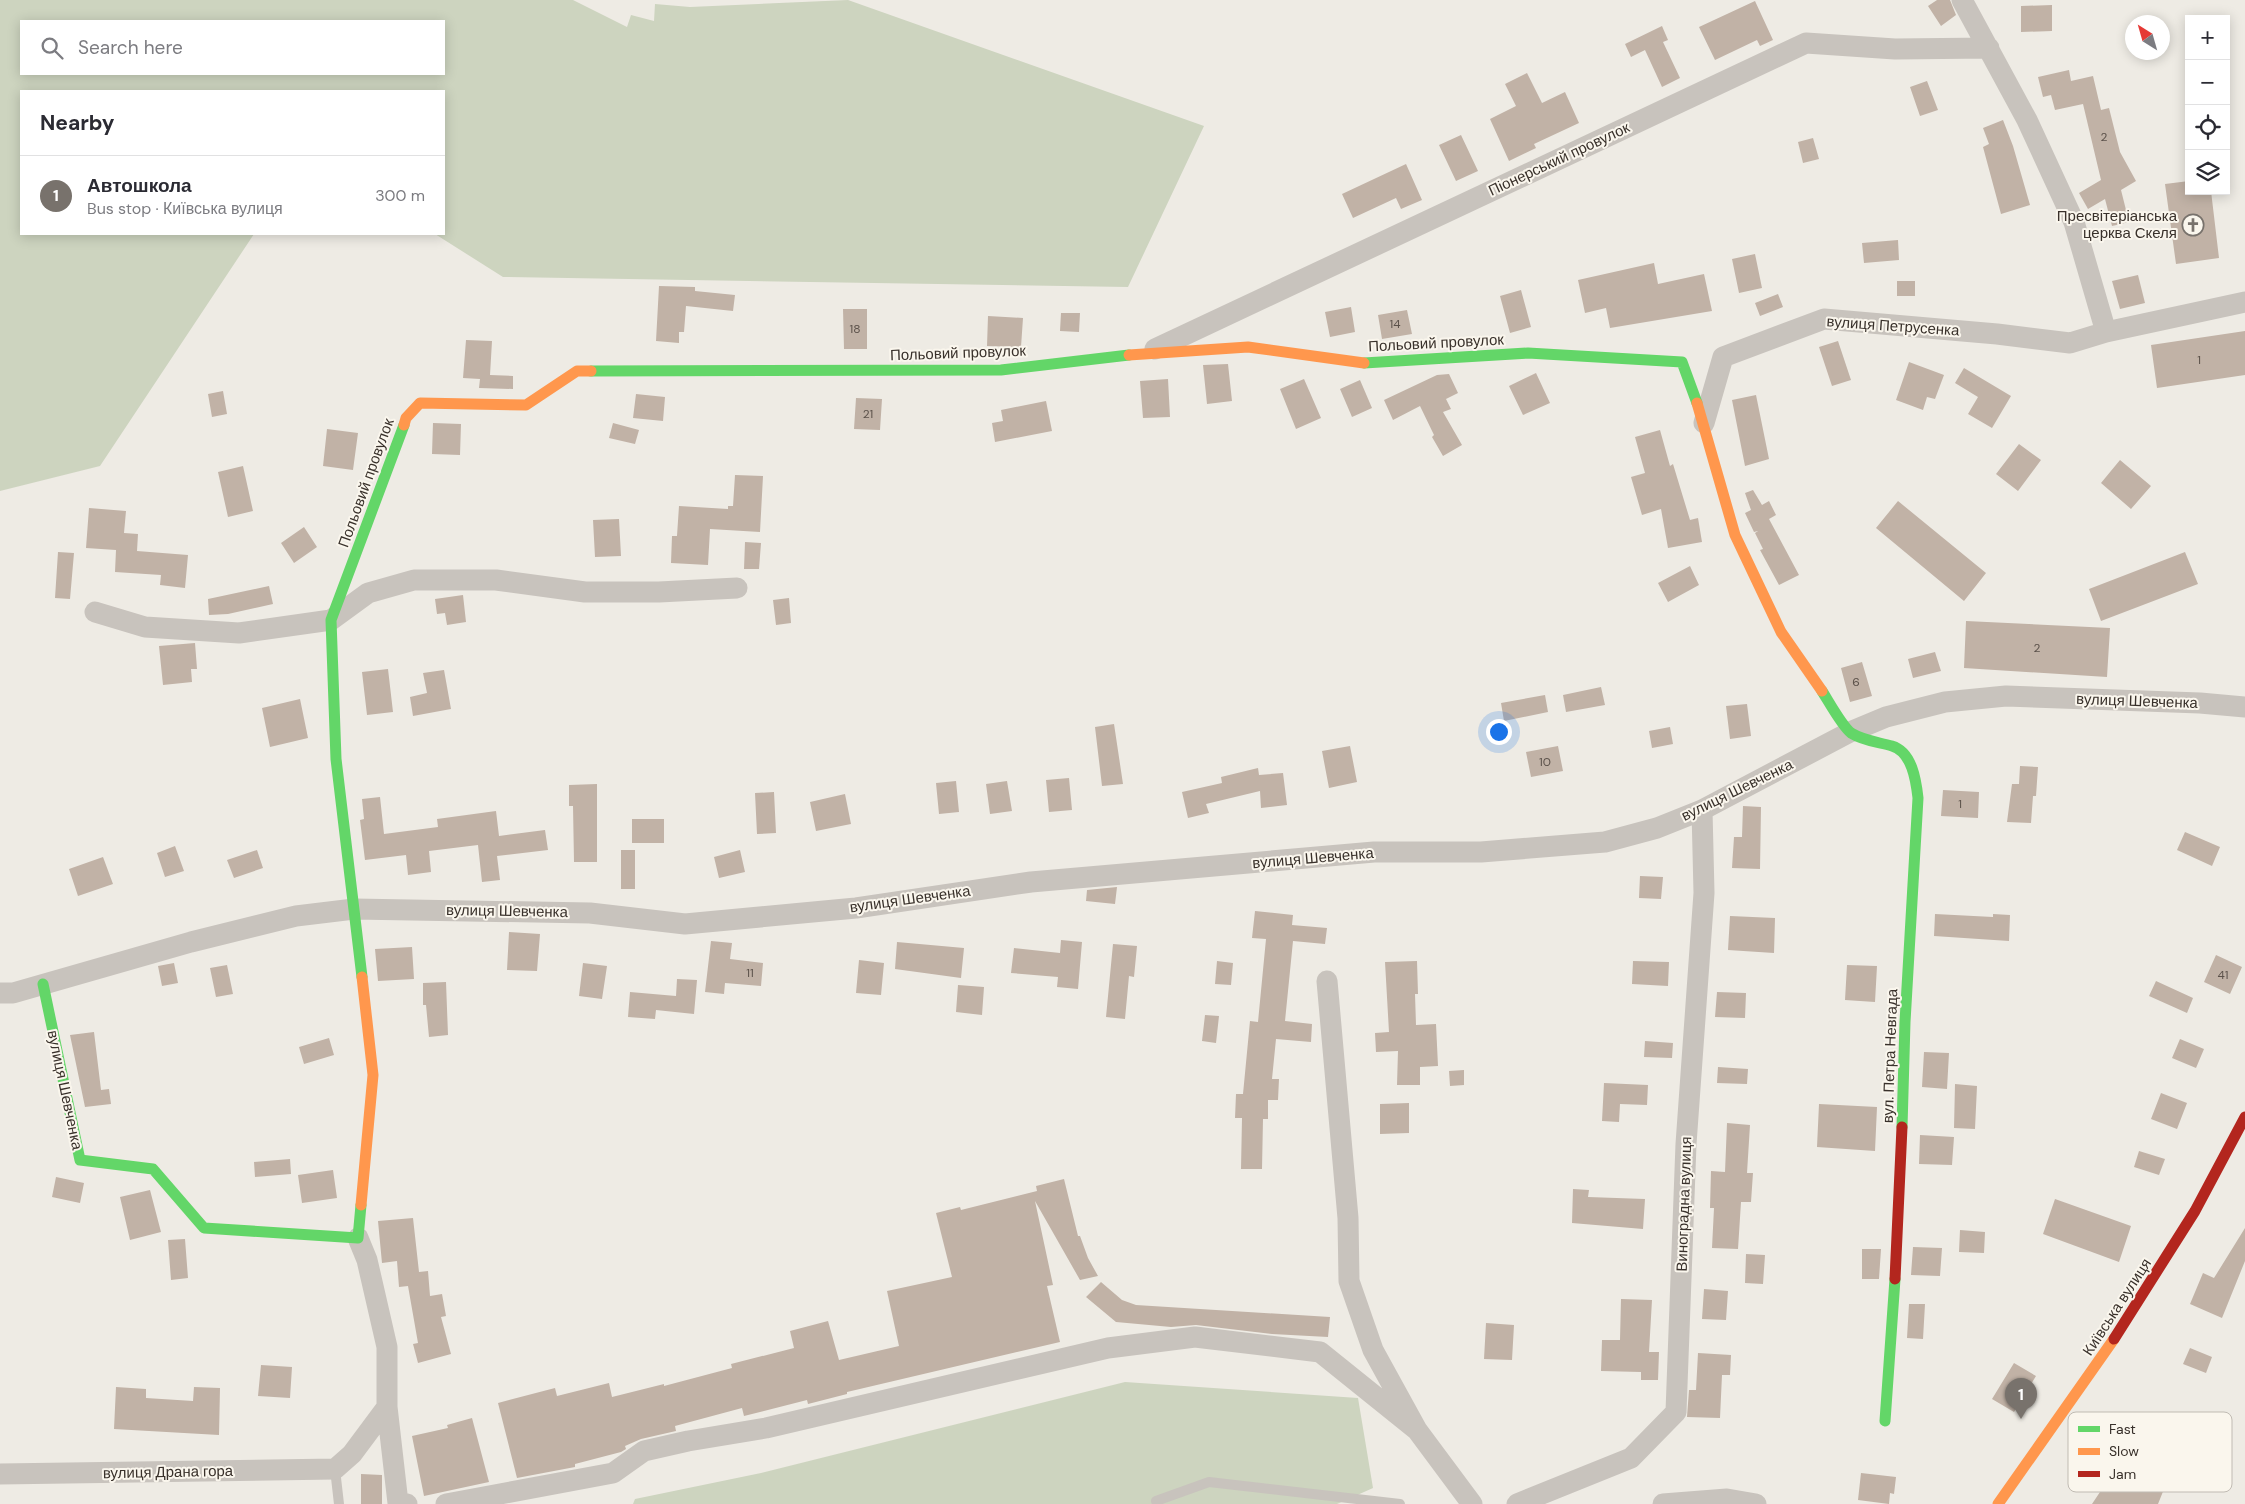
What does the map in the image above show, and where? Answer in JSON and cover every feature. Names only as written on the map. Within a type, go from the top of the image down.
[{"type":"street","points":[[1962,0],[2027,120],[2074,222],[2106,332]]},
{"type":"street","name":"Піонерський провулок","points":[[1147,353],[1806,43],[1895,49],[1989,48]]},
{"type":"street","name":"вулиця Петрусенка","points":[[1704,424],[1723,357],[1824,320],[1997,334],[2070,343],[2106,332],[2245,302]]},
{"type":"street","name":"Польовий провулок","points":[[354,909],[336,759],[331,620],[406,418],[420,403],[526,406],[577,371],[1002,370],[1147,353],[1248,347],[1372,364],[1528,353],[1682,362],[1704,424],[1735,535],[1780,632],[1850,732]]},
{"type":"street","points":[[95,612],[146,627],[239,633],[331,620],[368,593],[414,580],[496,580],[585,592],[659,592],[737,588]]},
{"type":"street","name":"вулиця Шевченка","points":[[0,993],[13,992],[191,942],[296,916],[354,909],[590,913],[685,924],[856,908],[1031,882],[1374,852],[1481,852],[1605,842],[1657,828],[1702,810],[1850,732],[1886,717],[1945,702],[2006,696],[2200,703],[2245,707]]},
{"type":"street","name":"вул. Петра Невгада","points":[[1850,732],[1871,742],[1893,746],[1905,753],[1916,781],[1918,798],[1905,1022],[1899,1222],[1885,1422]]},
{"type":"street","name":"Виноградна вулиця","points":[[1518,1504],[1631,1458],[1676,1412],[1686,1144],[1704,893],[1702,810]]},
{"type":"street","points":[[354,909],[373,1074],[358,1238],[367,1260],[386,1348],[388,1406],[398,1503],[407,1504]]},
{"type":"street","points":[[1327,981],[1348,1218],[1349,1281],[1373,1350],[1417,1430],[1472,1504]]},
{"type":"street","name":"вулиця Шевченка","points":[[43,984],[80,1160],[152,1169],[204,1228],[358,1238]]},
{"type":"street","name":"Київська вулиця","points":[[1998,1504],[2061,1420],[2145,1292],[2196,1209],[2245,1117]]},
{"type":"street","points":[[446,1504],[613,1473],[644,1451],[688,1440],[821,1416],[1108,1348],[1194,1337],[1320,1352],[1417,1430]]},
{"type":"street","points":[[335,1469],[352,1454],[388,1406]]},
{"type":"street","name":"вулиця Драна гора","points":[[0,1474],[335,1469]]},
{"type":"street","points":[[1663,1504],[1726,1499],[1756,1504]]},
{"type":"lane","points":[[335,1469],[339,1504]]},
{"type":"lane","points":[[1156,1501],[1209,1482],[1400,1504]]},
{"type":"green space","points":[[0,0],[573,0],[627,27],[631,15],[654,21],[655,4],[690,7],[848,0],[1204,126],[1128,287],[503,277],[437,235],[445,235],[445,90],[20,90],[20,235],[253,235],[100,466],[0,491]]},
{"type":"green space","points":[[1125,1382],[1358,1398],[1373,1488],[1337,1504],[633,1504],[635,1499],[761,1473]]},
{"type":"building","points":[[1937,0],[1950,0],[1956,15],[1941,26],[1928,6]]},
{"type":"building","points":[[1755,1],[1773,40],[1760,46],[1757,40],[1715,60],[1699,27]]},
{"type":"building","points":[[2052,5],[2052,31],[2021,32],[2021,6]]},
{"type":"building","points":[[1662,26],[1668,40],[1663,42],[1680,78],[1662,87],[1645,50],[1631,57],[1625,44]]},
{"type":"building","points":[[2069,70],[2071,81],[2093,76],[2101,110],[2109,108],[2120,152],[2136,181],[2121,190],[2129,222],[2112,226],[2105,199],[2088,209],[2079,193],[2101,180],[2083,104],[2055,110],[2051,95],[2043,97],[2038,77]]},
{"type":"building","points":[[1527,73],[1542,103],[1565,92],[1579,123],[1534,144],[1536,148],[1509,161],[1490,119],[1516,106],[1505,84]]},
{"type":"building","points":[[1927,81],[1938,110],[1920,116],[1910,87]]},
{"type":"building","points":[[2003,120],[2013,146],[2030,205],[2001,214],[1983,147],[1989,144],[1983,128]]},
{"type":"building","points":[[1461,135],[1478,171],[1456,181],[1439,145]]},
{"type":"building","points":[[1813,138],[1819,159],[1803,163],[1798,142]]},
{"type":"building","points":[[1406,164],[1422,200],[1401,209],[1396,198],[1353,218],[1342,194]]},
{"type":"building","name":"Пресвітеріанська церква Скеля","points":[[2185,182],[2185,195],[2211,195],[2219,258],[2176,264],[2165,184]]},
{"type":"building","points":[[1898,240],[1899,260],[1864,263],[1862,243]]},
{"type":"building","points":[[1755,254],[1762,288],[1739,293],[1732,259]]},
{"type":"building","points":[[1654,263],[1658,284],[1704,274],[1712,311],[1610,328],[1606,308],[1585,313],[1578,280]]},
{"type":"building","points":[[2138,275],[2145,303],[2120,309],[2112,281]]},
{"type":"building","points":[[1897,281],[1915,281],[1915,296],[1897,296]]},
{"type":"building","points":[[659,286],[695,287],[695,291],[735,295],[733,311],[686,306],[684,332],[679,332],[679,343],[656,341]]},
{"type":"building","points":[[1521,290],[1531,327],[1510,333],[1500,296]]},
{"type":"building","points":[[1778,294],[1783,307],[1760,316],[1755,303]]},
{"type":"building","points":[[1351,307],[1355,332],[1330,337],[1325,312]]},
{"type":"building","points":[[843,309],[867,309],[867,349],[844,349]]},
{"type":"building","points":[[1407,310],[1412,334],[1382,339],[1378,315]]},
{"type":"building","points":[[1061,313],[1080,313],[1079,332],[1060,331]]},
{"type":"building","points":[[988,316],[1023,318],[1021,347],[987,346]]},
{"type":"building","points":[[2245,331],[2245,375],[2157,388],[2151,345]]},
{"type":"building","points":[[466,340],[492,341],[490,375],[513,376],[513,389],[479,388],[480,379],[463,378]]},
{"type":"building","points":[[1838,341],[1851,380],[1832,386],[1819,347]]},
{"type":"building","points":[[1909,362],[1944,375],[1935,399],[1927,397],[1923,410],[1896,400]]},
{"type":"building","points":[[1228,364],[1232,401],[1207,404],[1203,365]]},
{"type":"building","points":[[1964,368],[2011,396],[1992,428],[1968,414],[1978,397],[1955,383]]},
{"type":"building","points":[[1536,373],[1550,403],[1523,415],[1509,386]]},
{"type":"building","points":[[1449,374],[1458,393],[1446,399],[1451,409],[1443,412],[1462,445],[1443,456],[1432,437],[1434,435],[1420,406],[1393,420],[1384,400],[1437,375]]},
{"type":"building","points":[[1168,379],[1170,417],[1143,418],[1140,381]]},
{"type":"building","points":[[1304,379],[1321,418],[1296,429],[1280,389]]},
{"type":"building","points":[[1360,380],[1372,408],[1352,417],[1340,389]]},
{"type":"building","points":[[223,391],[227,414],[212,417],[208,394]]},
{"type":"building","points":[[636,394],[665,397],[663,421],[633,418]]},
{"type":"building","points":[[1756,395],[1769,459],[1745,466],[1732,400]]},
{"type":"building","points":[[856,398],[882,399],[880,430],[854,429]]},
{"type":"building","points":[[1046,401],[1052,431],[995,442],[992,423],[1003,421],[1001,410]]},
{"type":"building","points":[[433,423],[461,424],[460,455],[432,454]]},
{"type":"building","points":[[613,423],[639,430],[635,444],[609,438]]},
{"type":"building","points":[[327,429],[358,433],[353,470],[323,466]]},
{"type":"building","points":[[1660,430],[1670,466],[1673,464],[1690,520],[1698,518],[1702,542],[1668,548],[1661,509],[1642,515],[1631,477],[1645,473],[1635,437]]},
{"type":"building","points":[[2019,444],[2041,460],[2018,491],[1996,474]]},
{"type":"building","points":[[2120,460],[2151,486],[2131,509],[2101,483]]},
{"type":"building","points":[[243,466],[253,511],[228,517],[218,472]]},
{"type":"building","points":[[735,475],[763,476],[760,532],[710,529],[708,565],[671,563],[672,536],[677,536],[679,506],[728,509],[728,506],[733,506]]},
{"type":"building","points":[[1753,490],[1762,505],[1769,501],[1776,515],[1769,519],[1799,575],[1779,585],[1760,550],[1763,549],[1755,533],[1758,531],[1754,532],[1745,513],[1751,510],[1745,493]]},
{"type":"building","points":[[1898,501],[1986,573],[1964,601],[1876,528]]},
{"type":"building","points":[[89,508],[126,511],[124,533],[138,534],[137,551],[188,555],[185,588],[160,585],[161,575],[115,572],[116,550],[86,548]]},
{"type":"building","points":[[619,519],[621,556],[595,557],[593,520]]},
{"type":"building","points":[[304,527],[317,547],[294,563],[281,543]]},
{"type":"building","points":[[745,542],[761,543],[759,569],[744,569]]},
{"type":"building","points":[[58,552],[74,553],[70,599],[55,598]]},
{"type":"building","points":[[2185,552],[2198,584],[2101,621],[2089,589]]},
{"type":"building","points":[[1690,566],[1699,585],[1668,602],[1658,583]]},
{"type":"building","points":[[269,586],[273,604],[228,614],[209,615],[208,599]]},
{"type":"building","points":[[463,595],[466,622],[447,625],[445,613],[437,614],[435,599]]},
{"type":"building","points":[[789,598],[791,623],[776,625],[773,600]]},
{"type":"building","points":[[1966,621],[2110,628],[2107,677],[1964,668]]},
{"type":"building","points":[[195,643],[197,669],[191,669],[192,682],[163,685],[159,646]]},
{"type":"building","points":[[1935,652],[1941,671],[1913,678],[1908,659]]},
{"type":"building","points":[[1862,662],[1872,696],[1850,702],[1841,668]]},
{"type":"building","points":[[388,669],[393,712],[367,715],[362,672]]},
{"type":"building","points":[[444,670],[451,709],[413,716],[410,697],[427,693],[423,673]]},
{"type":"building","points":[[1601,687],[1605,705],[1566,712],[1563,695]]},
{"type":"building","points":[[1545,695],[1548,712],[1504,721],[1501,703]]},
{"type":"building","points":[[300,699],[308,738],[270,747],[262,708]]},
{"type":"building","points":[[1747,704],[1751,736],[1730,739],[1726,706]]},
{"type":"building","points":[[1114,724],[1123,784],[1102,786],[1095,727]]},
{"type":"building","points":[[1670,727],[1673,744],[1652,748],[1649,731]]},
{"type":"building","points":[[1350,746],[1357,782],[1329,788],[1322,751]]},
{"type":"building","points":[[1558,746],[1563,771],[1531,777],[1526,752]]},
{"type":"building","points":[[2020,766],[2038,767],[2036,796],[2033,796],[2031,823],[2007,822],[2012,784],[2019,784]]},
{"type":"building","points":[[1258,768],[1259,775],[1283,773],[1287,805],[1261,808],[1260,791],[1206,804],[1209,813],[1188,818],[1182,792],[1222,783],[1221,777]]},
{"type":"building","points":[[1069,778],[1072,810],[1049,812],[1046,780]]},
{"type":"building","points":[[956,781],[959,812],[939,814],[936,783]]},
{"type":"building","points":[[1007,781],[1012,811],[990,814],[986,784]]},
{"type":"building","points":[[597,784],[597,862],[574,862],[573,806],[569,806],[569,785]]},
{"type":"building","points":[[1943,790],[1979,792],[1978,818],[1941,816]]},
{"type":"building","points":[[774,792],[776,833],[757,834],[755,793]]},
{"type":"building","points":[[845,794],[851,824],[816,831],[810,802]]},
{"type":"building","points":[[380,797],[384,834],[438,827],[437,819],[496,811],[499,836],[545,830],[548,850],[497,856],[500,880],[482,882],[478,845],[429,851],[431,872],[408,875],[406,855],[365,860],[360,820],[364,819],[362,799]]},
{"type":"building","points":[[1743,806],[1761,807],[1760,869],[1732,868],[1734,837],[1742,837]]},
{"type":"building","points":[[632,819],[664,819],[664,843],[632,843]]},
{"type":"building","points":[[2185,832],[2220,847],[2212,866],[2177,850]]},
{"type":"building","points":[[175,846],[184,871],[165,877],[157,853]]},
{"type":"building","points":[[257,850],[263,868],[234,878],[227,860]]},
{"type":"building","points":[[621,850],[635,850],[635,889],[621,889]]},
{"type":"building","points":[[740,850],[745,872],[719,878],[714,857]]},
{"type":"building","points":[[103,857],[113,884],[78,896],[69,869]]},
{"type":"building","points":[[1640,876],[1663,877],[1661,899],[1639,898]]},
{"type":"building","points":[[1117,887],[1115,904],[1086,901],[1087,890]]},
{"type":"building","points":[[1255,911],[1293,915],[1292,925],[1327,928],[1325,944],[1293,941],[1285,1021],[1312,1024],[1311,1042],[1276,1039],[1272,1079],[1279,1079],[1278,1100],[1268,1100],[1268,1119],[1263,1119],[1262,1169],[1241,1169],[1242,1118],[1235,1118],[1236,1094],[1243,1094],[1250,1021],[1258,1022],[1266,939],[1252,938]]},
{"type":"building","points":[[1935,914],[1993,917],[1993,914],[2010,915],[2009,941],[1934,936]]},
{"type":"building","points":[[1730,916],[1775,918],[1774,953],[1728,950]]},
{"type":"building","points":[[509,932],[540,934],[537,971],[507,970]]},
{"type":"building","points":[[1061,940],[1082,942],[1078,989],[1057,987],[1058,977],[1011,973],[1014,948],[1060,953]]},
{"type":"building","points":[[711,941],[732,943],[730,959],[763,963],[761,986],[725,983],[724,994],[705,992]]},
{"type":"building","points":[[897,942],[964,948],[961,978],[895,969]]},
{"type":"building","points":[[1113,944],[1137,946],[1134,977],[1129,976],[1125,1019],[1106,1017]]},
{"type":"building","points":[[412,947],[414,979],[378,981],[375,949]]},
{"type":"building","points":[[2216,955],[2242,967],[2230,994],[2204,982]]},
{"type":"building","points":[[859,960],[884,963],[881,995],[856,993]]},
{"type":"building","points":[[1217,961],[1233,963],[1231,985],[1215,984]]},
{"type":"building","points":[[1417,961],[1418,994],[1415,994],[1416,1025],[1436,1024],[1438,1066],[1420,1067],[1420,1085],[1397,1085],[1398,1051],[1376,1052],[1375,1033],[1389,1032],[1385,962]]},
{"type":"building","points":[[1633,961],[1669,962],[1668,986],[1632,984]]},
{"type":"building","points":[[174,963],[178,983],[162,986],[158,966]]},
{"type":"building","points":[[583,963],[607,966],[602,999],[579,996]]},
{"type":"building","points":[[227,965],[233,994],[216,997],[210,968]]},
{"type":"building","points":[[1847,965],[1877,966],[1875,1002],[1845,1000]]},
{"type":"building","points":[[677,979],[697,980],[694,1014],[656,1010],[655,1019],[628,1017],[630,992],[676,996]]},
{"type":"building","points":[[2156,981],[2193,998],[2187,1013],[2149,996]]},
{"type":"building","points":[[446,982],[448,1035],[429,1037],[426,1005],[423,1005],[423,983]]},
{"type":"building","points":[[958,985],[984,987],[982,1015],[956,1012]]},
{"type":"building","points":[[1717,992],[1746,993],[1745,1018],[1715,1017]]},
{"type":"building","points":[[1205,1015],[1219,1016],[1216,1043],[1202,1041]]},
{"type":"building","points":[[94,1032],[101,1090],[109,1089],[111,1104],[85,1107],[70,1035]]},
{"type":"building","points":[[329,1038],[334,1055],[304,1064],[299,1047]]},
{"type":"building","points":[[2180,1039],[2204,1049],[2196,1068],[2172,1058]]},
{"type":"building","points":[[1645,1041],[1673,1043],[1672,1058],[1644,1057]]},
{"type":"building","points":[[1924,1052],[1949,1053],[1947,1089],[1922,1087]]},
{"type":"building","points":[[1718,1067],[1748,1069],[1747,1084],[1717,1083]]},
{"type":"building","points":[[1464,1070],[1464,1085],[1450,1086],[1449,1071]]},
{"type":"building","points":[[1604,1083],[1648,1085],[1647,1105],[1620,1104],[1619,1122],[1602,1121]]},
{"type":"building","points":[[1955,1084],[1977,1086],[1975,1129],[1954,1128]]},
{"type":"building","points":[[2161,1093],[2187,1103],[2177,1129],[2151,1119]]},
{"type":"building","points":[[1409,1103],[1409,1133],[1380,1134],[1380,1104]]},
{"type":"building","points":[[1819,1104],[1877,1107],[1875,1151],[1817,1147]]},
{"type":"building","points":[[1727,1123],[1750,1125],[1747,1173],[1753,1173],[1751,1202],[1741,1202],[1738,1249],[1712,1248],[1714,1208],[1710,1208],[1711,1171],[1725,1172]]},
{"type":"building","points":[[1920,1135],[1954,1137],[1952,1165],[1919,1164]]},
{"type":"building","points":[[2139,1151],[2165,1159],[2159,1175],[2134,1167]]},
{"type":"building","points":[[290,1159],[291,1174],[255,1177],[254,1162]]},
{"type":"building","points":[[333,1170],[337,1198],[302,1203],[298,1175]]},
{"type":"building","points":[[56,1177],[84,1183],[80,1203],[52,1197]]},
{"type":"building","points":[[1064,1179],[1078,1236],[1080,1236],[1088,1258],[1098,1276],[1080,1280],[1035,1201],[1053,1285],[1047,1286],[1060,1342],[847,1392],[847,1394],[808,1404],[807,1400],[744,1416],[742,1408],[675,1426],[676,1431],[641,1439],[625,1446],[626,1449],[621,1452],[575,1464],[575,1467],[517,1478],[498,1403],[555,1388],[557,1396],[609,1383],[612,1397],[664,1384],[664,1386],[732,1368],[731,1364],[794,1348],[790,1331],[828,1321],[839,1360],[899,1346],[887,1291],[952,1277],[936,1213],[960,1207],[961,1210],[1037,1191],[1036,1186]]},
{"type":"building","points":[[1573,1189],[1589,1190],[1588,1197],[1645,1199],[1643,1229],[1572,1223]]},
{"type":"building","points":[[150,1190],[161,1232],[130,1240],[120,1197]]},
{"type":"building","points":[[2055,1199],[2131,1226],[2119,1262],[2043,1234]]},
{"type":"building","points":[[413,1218],[419,1272],[428,1271],[430,1296],[442,1294],[446,1316],[441,1317],[451,1354],[418,1363],[413,1344],[418,1343],[408,1286],[399,1287],[397,1261],[382,1263],[378,1221]]},
{"type":"building","points":[[2245,1228],[2245,1261],[2222,1318],[2190,1304],[2203,1273],[2214,1278]]},
{"type":"building","points":[[1960,1230],[1985,1232],[1984,1253],[1959,1252]]},
{"type":"building","points":[[185,1239],[188,1278],[171,1280],[168,1240]]},
{"type":"building","points":[[1913,1247],[1942,1248],[1940,1276],[1911,1275]]},
{"type":"building","points":[[1862,1249],[1881,1249],[1879,1279],[1862,1279]]},
{"type":"building","points":[[1746,1254],[1765,1255],[1763,1284],[1745,1283]]},
{"type":"building","points":[[1101,1282],[1122,1300],[1136,1305],[1330,1317],[1328,1337],[1272,1334],[1196,1325],[1171,1327],[1116,1322],[1086,1297]]},
{"type":"building","points":[[1704,1289],[1728,1291],[1726,1320],[1702,1319]]},
{"type":"building","points":[[1621,1299],[1652,1300],[1649,1352],[1659,1352],[1658,1380],[1641,1380],[1641,1372],[1601,1371],[1602,1340],[1620,1340]]},
{"type":"building","points":[[1909,1304],[1925,1304],[1923,1339],[1907,1338]]},
{"type":"building","points":[[1486,1323],[1514,1325],[1512,1360],[1484,1359]]},
{"type":"building","points":[[2190,1348],[2212,1357],[2206,1373],[2183,1364]]},
{"type":"building","points":[[1698,1353],[1731,1355],[1730,1375],[1722,1375],[1720,1418],[1687,1417],[1689,1390],[1696,1390]]},
{"type":"building","points":[[2014,1363],[2036,1376],[2014,1412],[1992,1399]]},
{"type":"building","points":[[261,1365],[292,1367],[290,1398],[258,1396]]},
{"type":"building","points":[[116,1387],[146,1389],[146,1398],[193,1401],[194,1387],[220,1388],[219,1435],[114,1429]]},
{"type":"building","points":[[472,1418],[489,1482],[424,1496],[412,1436],[448,1428],[447,1425]]},
{"type":"building","points":[[1861,1473],[1896,1477],[1894,1494],[1890,1493],[1889,1504],[1858,1500]]},
{"type":"building","points":[[361,1474],[382,1475],[382,1504],[361,1504]]},
{"type":"building","points":[[2100,1492],[2163,1492],[2158,1504],[2092,1504]]},
{"type":"traffic: fast","points":[[1364,363],[1528,353],[1682,362],[1697,403]]},
{"type":"traffic: fast","points":[[591,371],[1001,370],[1129,355]]},
{"type":"traffic: fast","points":[[362,977],[336,759],[331,620],[404,425]]},
{"type":"traffic: fast","points":[[1822,691],[1847,730],[1866,740],[1899,749],[1908,760],[1916,783],[1918,798],[1905,1022],[1902,1127]]},
{"type":"traffic: fast","points":[[43,984],[80,1160],[153,1169],[204,1228],[358,1238],[361,1205]]},
{"type":"traffic: fast","points":[[1885,1421],[1895,1279]]},
{"type":"traffic: slow","points":[[1129,355],[1248,347],[1364,363]]},
{"type":"traffic: slow","points":[[404,425],[406,418],[420,403],[526,405],[577,371],[591,371]]},
{"type":"traffic: slow","points":[[1697,403],[1735,535],[1781,632],[1822,691]]},
{"type":"traffic: slow","points":[[361,1205],[373,1075],[362,977]]},
{"type":"traffic: slow","points":[[1998,1504],[2114,1339]]},
{"type":"traffic: jam","points":[[2114,1339],[2195,1211],[2245,1117]]},
{"type":"traffic: jam","points":[[1895,1279],[1902,1127]]},
{"type":"place","name":"Пресвітеріанська церква Скеля","points":[[2193,225]]},
{"type":"place","name":"Автошкола","points":[[2021,1419]]}]
